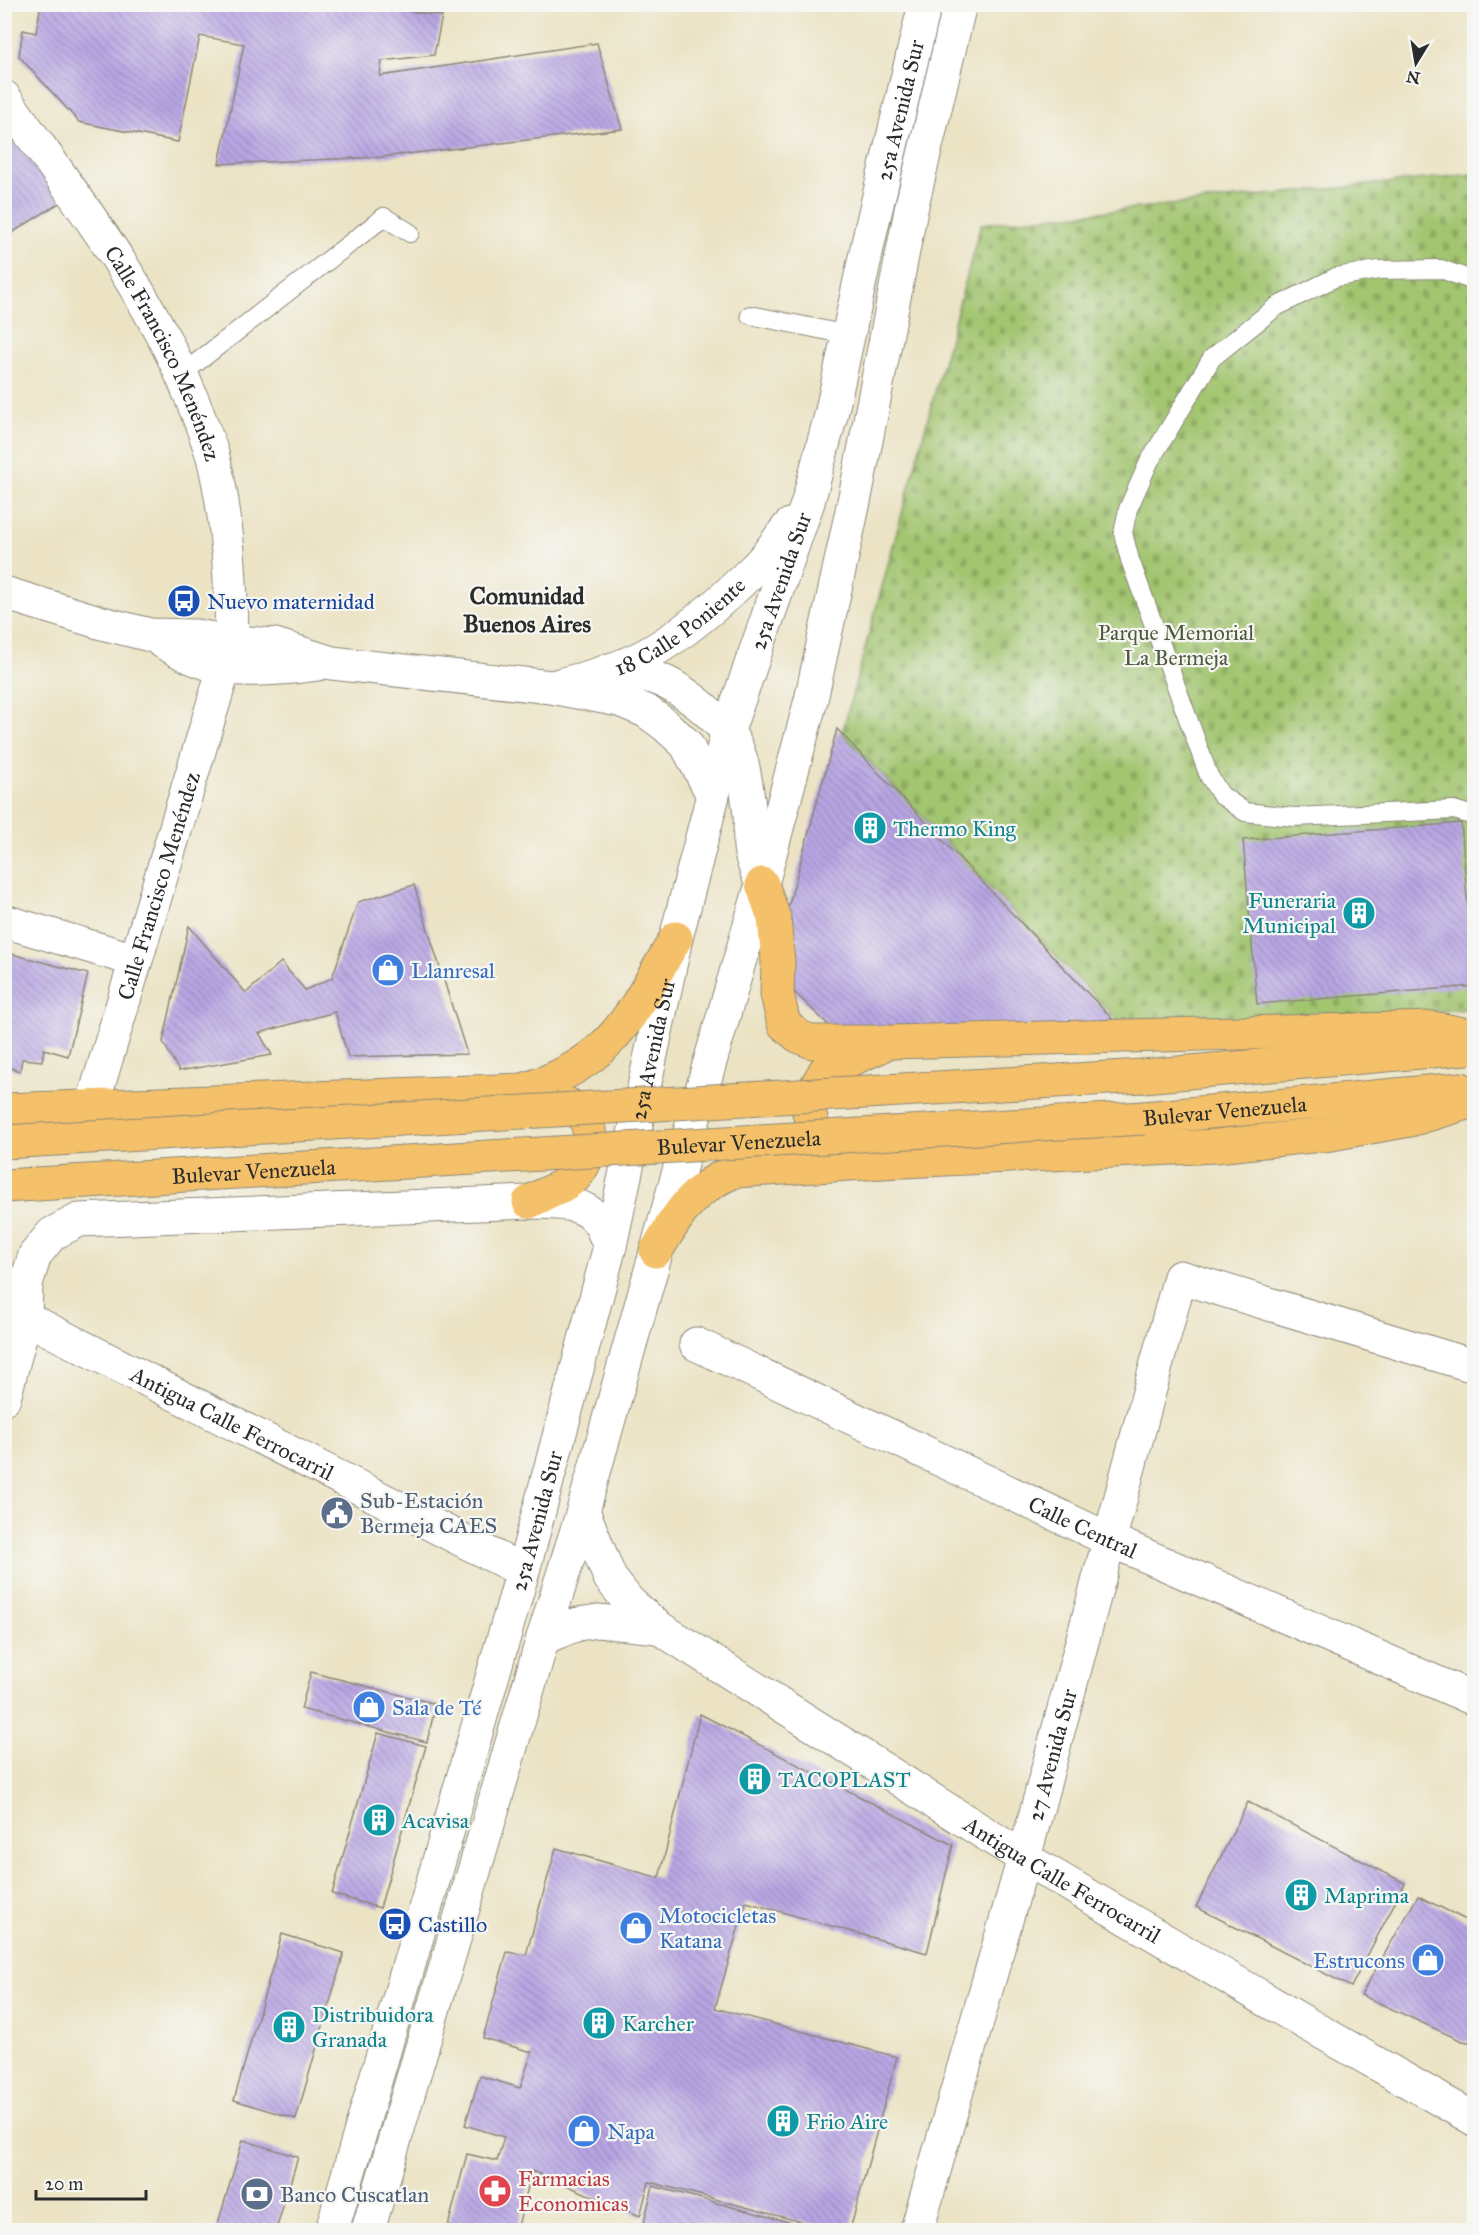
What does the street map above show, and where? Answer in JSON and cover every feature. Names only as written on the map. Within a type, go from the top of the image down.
[{"type":"highway","points":[[762,884],[774,918],[778,962],[777,994],[784,1024],[798,1036],[812,1041],[892,1042],[1432,1028],[1474,1036]]},
{"type":"highway","points":[[4,1110],[523,1090],[550,1082],[575,1069],[610,1041],[624,1026],[676,938]]},
{"type":"highway","points":[[882,1162],[827,1146],[812,1128],[807,1103],[825,1071],[854,1056],[892,1042]]},
{"type":"highway","name":"Bulevar Venezuela","points":[[4,1142],[1143,1076],[1474,1047]]},
{"type":"highway","name":"Bulevar Venezuela","points":[[4,1186],[1144,1118],[1474,1088]]},
{"type":"highway","points":[[523,1090],[572,1106],[586,1121],[589,1140],[585,1164],[572,1180],[529,1202]]},
{"type":"highway","points":[[657,1251],[691,1197],[714,1180],[735,1171],[1216,1146],[1331,1134],[1410,1120],[1474,1101]]},
{"type":"street","name":"25a Avenida Sur","points":[[332,2230],[523,1571],[610,1246],[676,938],[727,733],[808,502],[831,415],[872,225],[925,4]]},
{"type":"street","name":"25a Avenida Sur","points":[[368,2230],[543,1638],[584,1511],[762,884],[811,700],[856,492],[912,205],[960,4]]},
{"type":"street","name":"Calle Francisco Menéndez","points":[[4,97],[124,268],[155,320],[182,374],[206,434],[219,488],[230,561],[228,655],[92,1106]]},
{"type":"street","name":"18 Calle Poniente","points":[[551,687],[581,680],[646,655],[697,620],[756,567],[808,502]]},
{"type":"street","name":"18 Calle Poniente","points":[[4,593],[150,635],[184,655],[228,655],[285,669],[332,663],[551,687],[619,700],[646,711],[686,744],[713,795]]},
{"type":"street","points":[[609,670],[654,678],[668,685],[695,702],[727,733],[735,745],[742,765],[750,817],[750,848],[762,884]]},
{"type":"street","points":[[4,921],[135,960]]},
{"type":"street","points":[[4,1398],[15,1313],[34,1255],[52,1234],[79,1220],[529,1202],[567,1204],[588,1212],[597,1220],[610,1246]]},
{"type":"street","name":"27 Avenida Sur","points":[[916,2230],[1024,1858],[1180,1277],[1474,1366]]},
{"type":"street","name":"Antigua Calle Ferrocarril","points":[[15,1313],[523,1571]]},
{"type":"street","name":"Calle Central","points":[[696,1344],[1110,1540],[1474,1699]]},
{"type":"street","name":"Antigua Calle Ferrocarril","points":[[584,1511],[610,1578],[628,1602],[657,1627],[1024,1858],[1474,2119]]},
{"type":"street","name":"Antigua Calle Ferrocarril","points":[[543,1638],[578,1624],[598,1621],[657,1627]]},
{"type":"lane","points":[[182,374],[384,217],[410,233]]},
{"type":"lane","points":[[1474,281],[1441,269],[1378,270],[1336,277],[1276,307],[1212,358],[1149,462],[1128,509],[1123,533],[1130,560],[1209,776],[1221,795],[1245,812],[1294,817],[1454,810],[1474,816]]},
{"type":"lane","points":[[750,315],[848,336]]},
{"type":"green space","name":"Parque Memorial La Bermeja","points":[[1474,174],[1474,1009],[1122,1025],[842,733],[981,224]]},
{"type":"building","points":[[41,4],[358,4],[442,16],[434,55],[382,61],[380,76],[597,43],[622,129],[381,157],[219,164],[244,44],[200,36],[178,142],[79,122],[19,56],[23,30],[36,33]]},
{"type":"building","points":[[4,106],[67,198],[4,238]]},
{"type":"building","name":"Thermo King","points":[[837,729],[1119,1026],[840,1036],[789,987],[783,926]]},
{"type":"building","name":"Funeraria Municipal","points":[[1461,823],[1474,986],[1257,1004],[1243,840]]},
{"type":"building","name":"Llanresal","points":[[414,885],[467,1054],[348,1057],[335,1012],[259,1033],[272,1055],[179,1071],[163,1042],[189,926],[246,993],[281,962],[305,990],[332,978],[358,902]]},
{"type":"building","points":[[4,952],[88,974],[68,1056],[44,1049],[42,1061],[22,1059],[20,1071],[4,1066]]},
{"type":"building","name":"Sala de Té","points":[[311,1672],[436,1704],[427,1742],[301,1709]]},
{"type":"building","points":[[700,1714],[953,1845],[927,1953],[746,1902],[715,2008],[897,2057],[850,2230],[833,2230],[649,2182],[640,2216],[532,2171],[517,2230],[447,2230],[467,2154],[497,2161],[504,2137],[465,2125],[480,2076],[520,2088],[532,2052],[483,2038],[507,1952],[526,1955],[556,1848],[659,1878]]},
{"type":"building","name":"Acavisa","points":[[378,1733],[426,1746],[380,1908],[332,1894]]},
{"type":"building","name":"Maprima","points":[[1248,1802],[1405,1883],[1351,1987],[1196,1907]]},
{"type":"building","name":"Estrucons","points":[[1418,1896],[1474,1924],[1474,2043],[1462,2041],[1361,1995]]},
{"type":"building","name":"Distribuidora Granada","points":[[282,1934],[344,1953],[296,2119],[234,2100]]},
{"type":"building","name":"Banco Cuscatlan","points":[[243,2140],[298,2157],[276,2230],[216,2230]]},
{"type":"building","points":[[653,2186],[819,2230],[642,2230]]},
{"type":"place","name":"Nuevo maternidad","points":[[184,601]]},
{"type":"place","name":"Thermo King","points":[[870,828]]},
{"type":"place","name":"Funeraria Municipal","points":[[1359,913]]},
{"type":"place","name":"Llanresal","points":[[388,970]]},
{"type":"place","name":"Sub-Estación Bermeja CAES","points":[[337,1513]]},
{"type":"place","name":"Sala de Té","points":[[369,1707]]},
{"type":"place","name":"TACOPLAST","points":[[755,1779]]},
{"type":"place","name":"Acavisa","points":[[379,1820]]},
{"type":"place","name":"Maprima","points":[[1301,1895]]},
{"type":"place","name":"Castillo","points":[[395,1924]]},
{"type":"place","name":"Motocicletas Katana","points":[[636,1928]]},
{"type":"place","name":"Estrucons","points":[[1428,1960]]},
{"type":"place","name":"Karcher","points":[[599,2023]]},
{"type":"place","name":"Distribuidora Granada","points":[[289,2027]]},
{"type":"place","name":"Frio Aire","points":[[783,2121]]},
{"type":"place","name":"Napa","points":[[584,2131]]},
{"type":"place","name":"Farmacias Economicas","points":[[495,2191]]},
{"type":"place","name":"Banco Cuscatlan","points":[[257,2194]]},
{"type":"district","name":"Comunidad Buenos Aires","points":[[527,610]]}]
